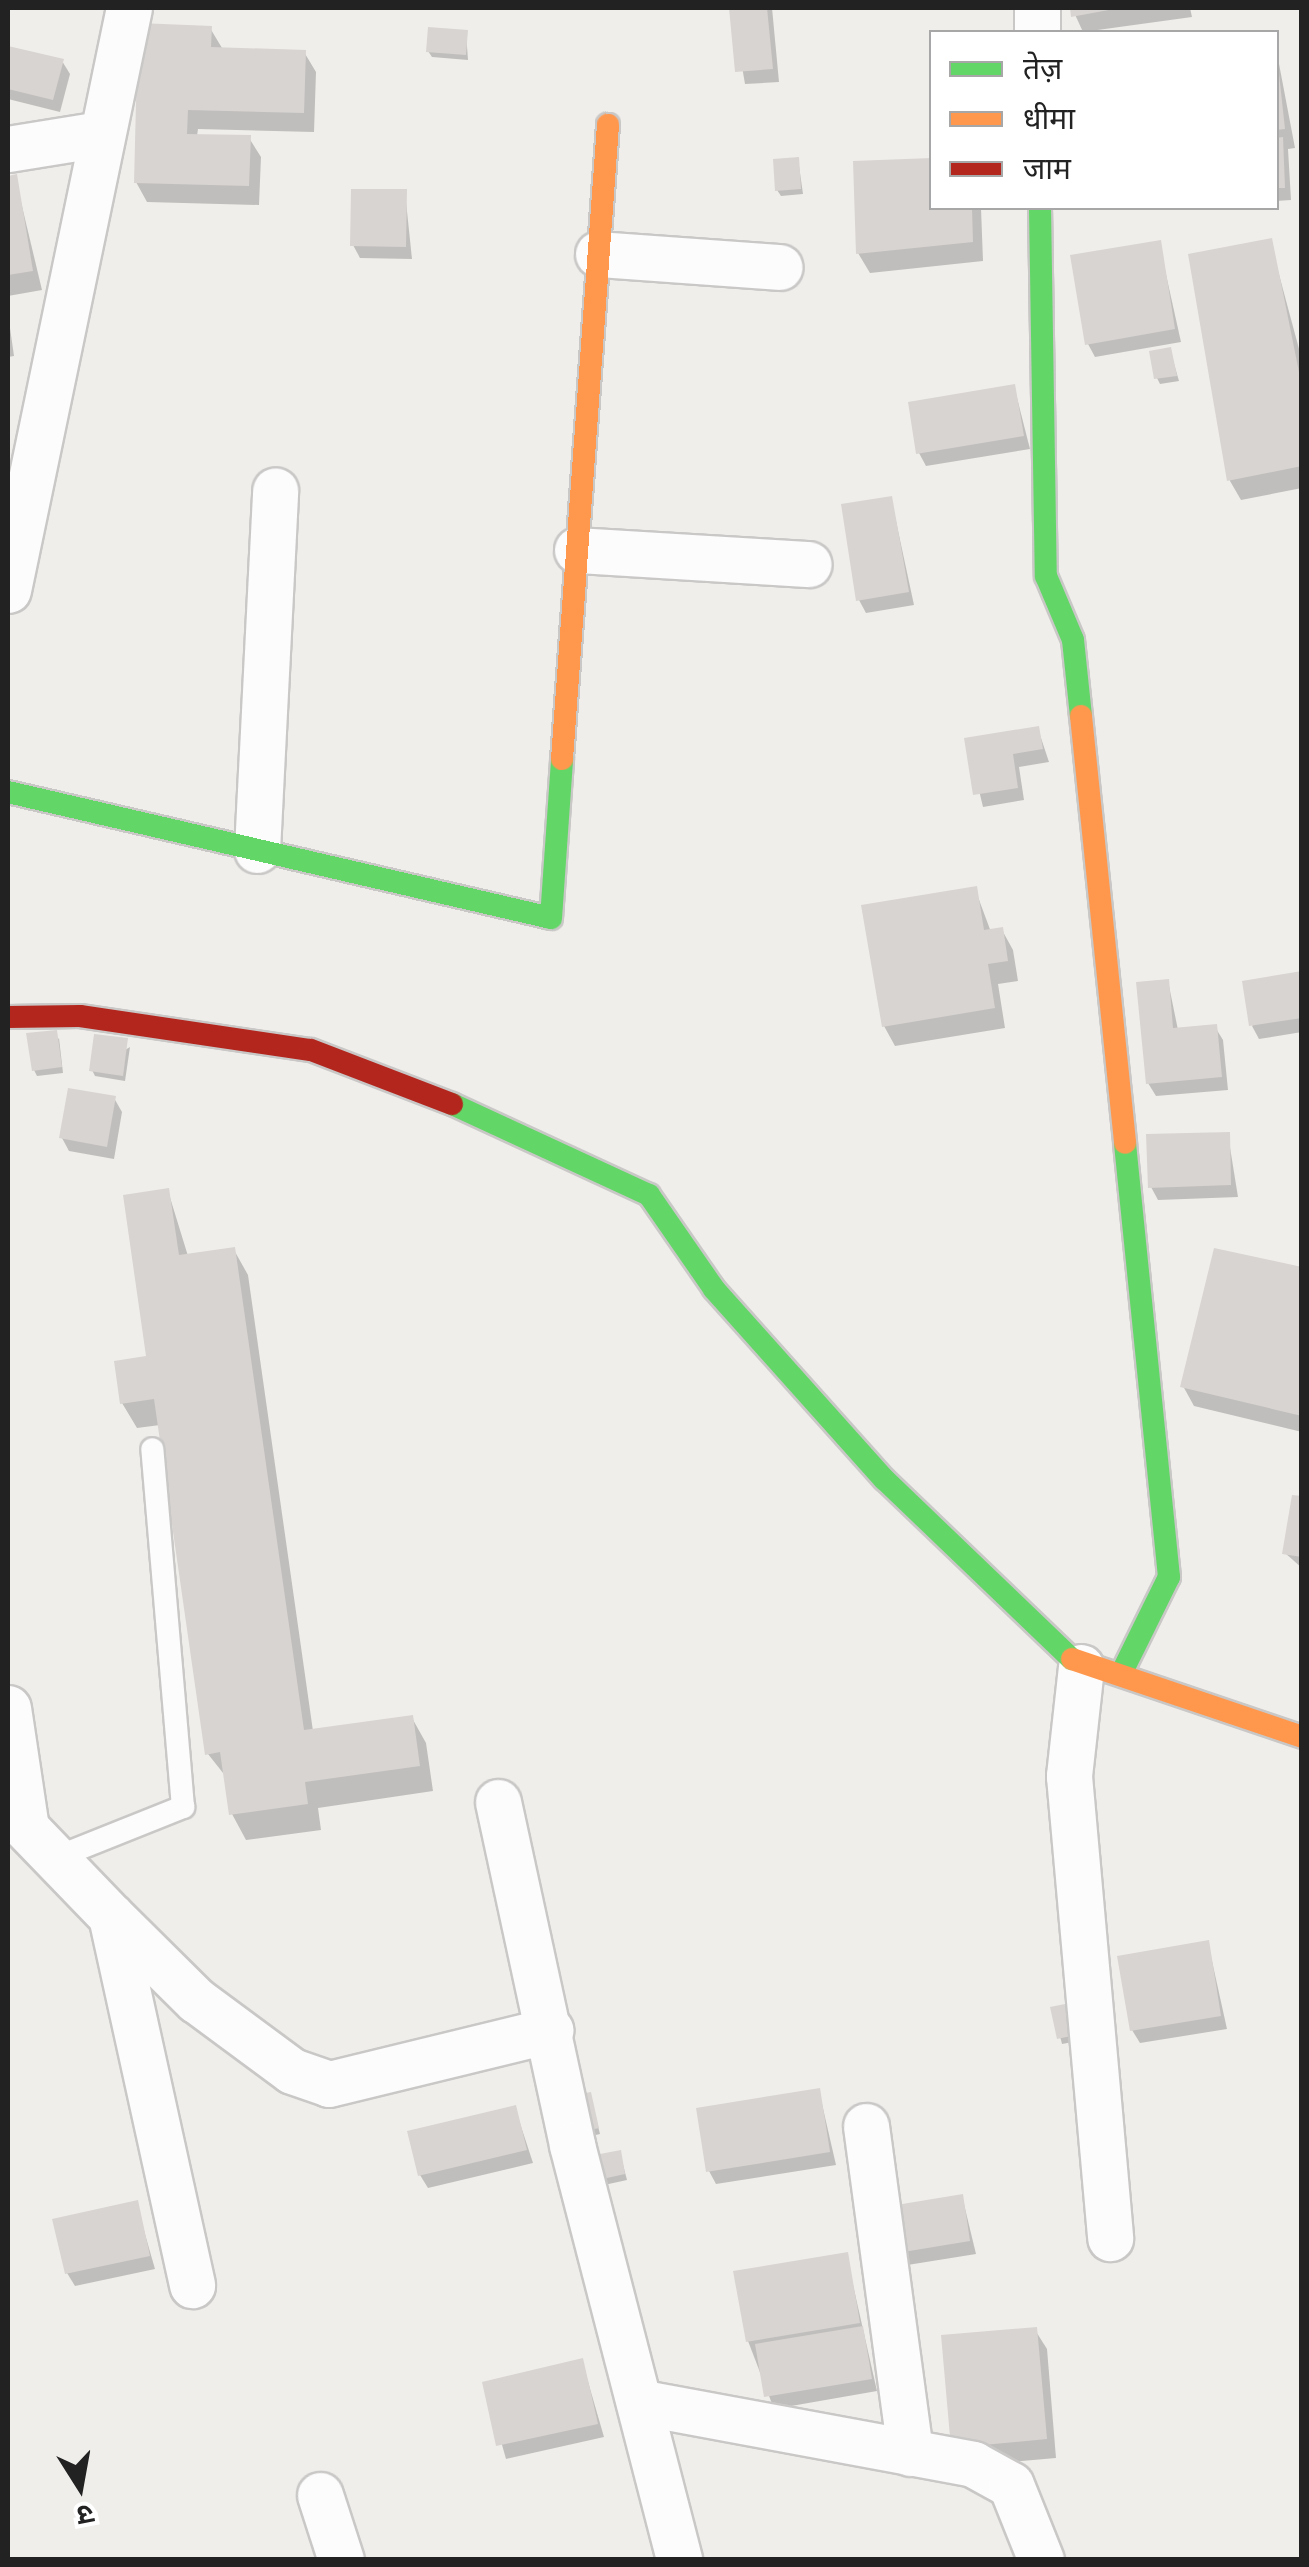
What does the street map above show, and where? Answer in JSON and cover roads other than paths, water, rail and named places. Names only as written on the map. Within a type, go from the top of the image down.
[{"type":"street","points":[[9,583],[129,8]]},
{"type":"street","points":[[8,792],[550,918],[608,124]]},
{"type":"street","points":[[8,149],[101,134]]},
{"type":"street","points":[[1040,210],[1046,576],[1072,640],[1169,1578],[1102,1669],[1069,1776],[1110,2238]]},
{"type":"street","points":[[598,254],[780,267]]},
{"type":"street","points":[[258,850],[275,490]]},
{"type":"street","points":[[577,550],[809,564]]},
{"type":"street","points":[[8,1018],[80,1016],[310,1050],[532,1134],[650,1194],[714,1289],[870,1465],[1102,1669],[1302,1737]]},
{"type":"street","points":[[8,1708],[17,1802],[26,1828],[58,1856],[111,1916],[196,2000],[292,2072],[329,2084],[550,2030]]},
{"type":"street","points":[[498,1802],[678,2560]]},
{"type":"street","points":[[111,1916],[192,2285]]},
{"type":"street","points":[[866,2126],[910,2452]]},
{"type":"street","points":[[639,2402],[974,2464],[1011,2485],[1041,2560]]},
{"type":"street","points":[[320,2494],[341,2560]]},
{"type":"lane","points":[[58,1856],[182,1807],[152,1448]]}]
